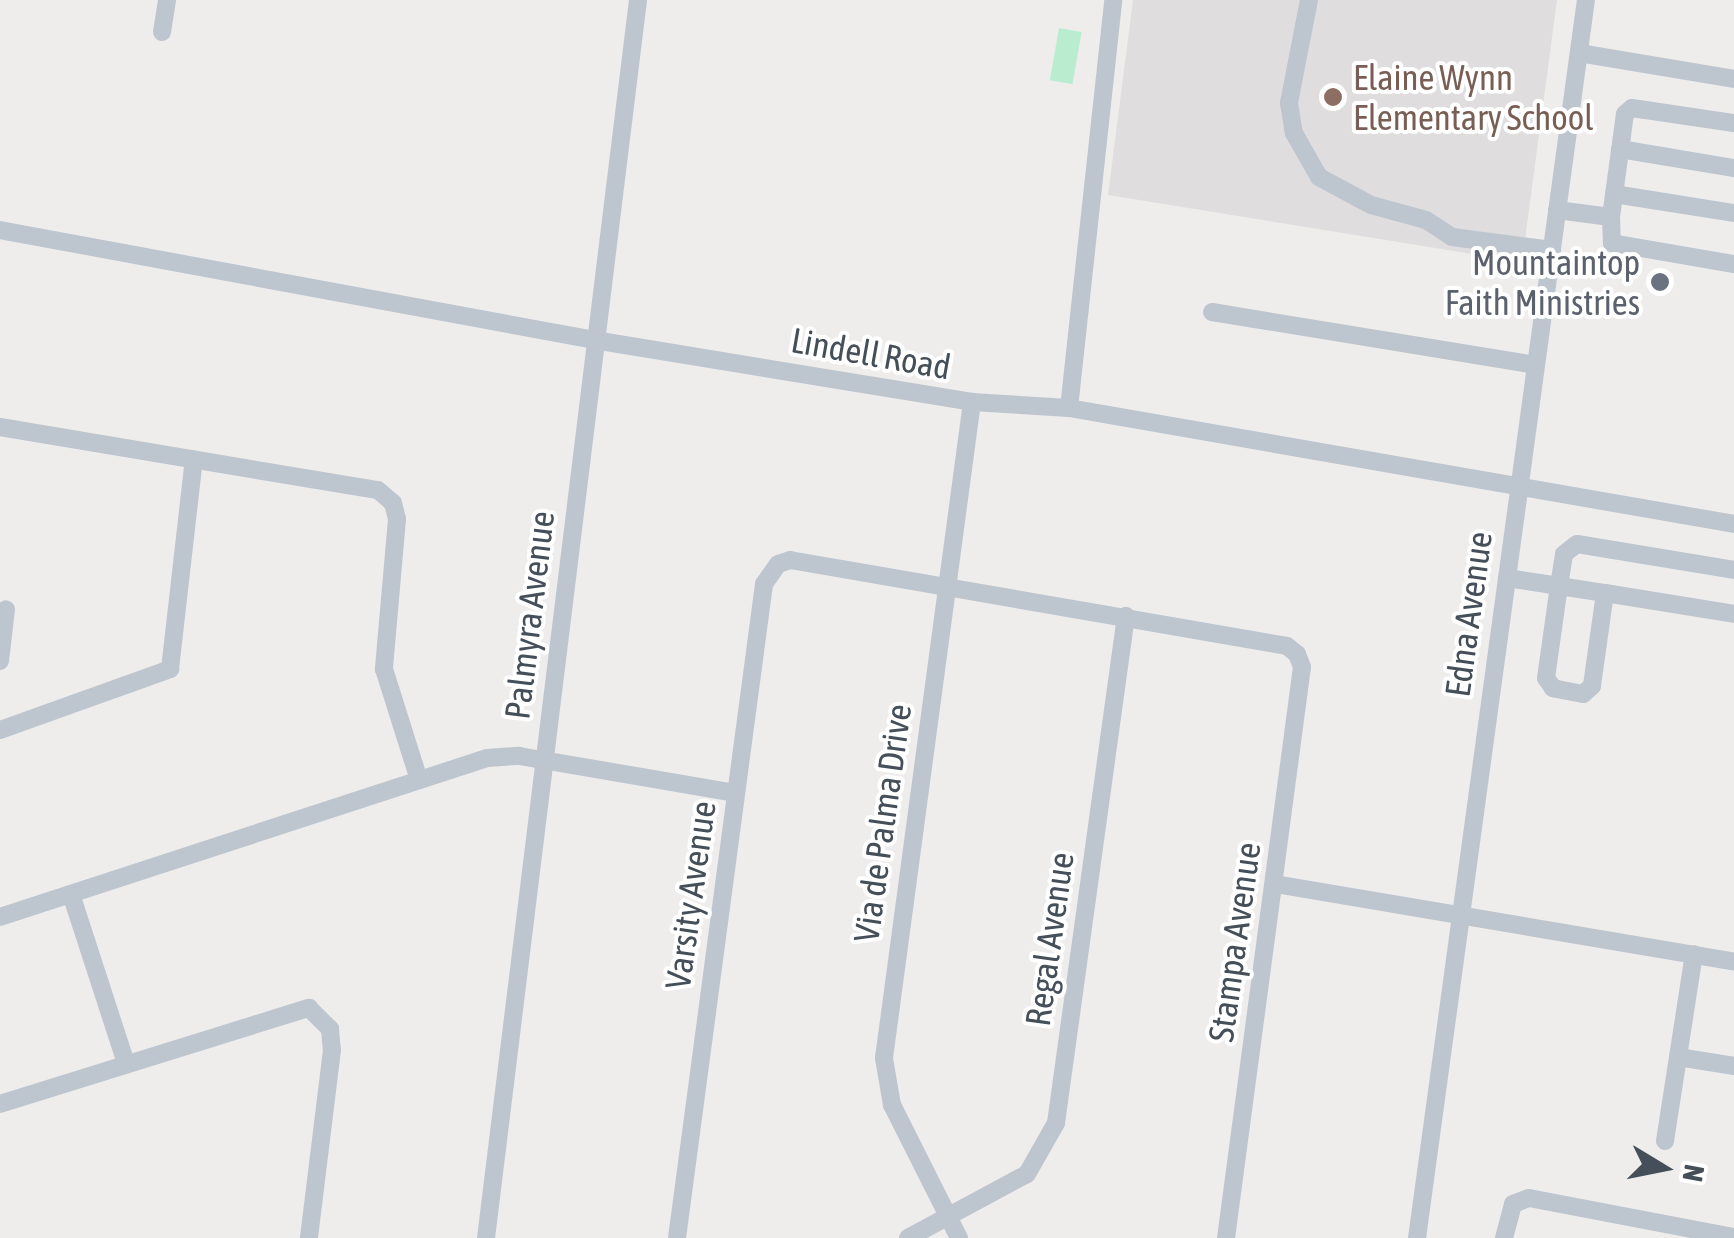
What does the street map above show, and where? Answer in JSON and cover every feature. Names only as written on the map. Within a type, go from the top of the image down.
[{"type":"street","points":[[162,32],[166,0]]},
{"type":"street","name":"Palmyra Avenue","points":[[486,1238],[638,0]]},
{"type":"street","points":[[1069,408],[1113,0]]},
{"type":"street","points":[[1308,0],[1289,103],[1294,133],[1319,177],[1371,205],[1426,220],[1452,237],[1552,250]]},
{"type":"street","name":"Edna Avenue","points":[[1417,1238],[1456,914],[1520,486],[1586,0]]},
{"type":"street","points":[[1579,54],[1734,79]]},
{"type":"street","points":[[1734,124],[1632,108],[1620,149],[1611,216],[1612,243],[1734,264]]},
{"type":"street","points":[[1620,149],[1734,168]]},
{"type":"street","points":[[1614,194],[1734,213]]},
{"type":"street","points":[[1558,210],[1611,216]]},
{"type":"street","name":"Lindell Road","points":[[0,230],[265,274],[594,340],[972,402],[1069,408],[1734,524]]},
{"type":"street","points":[[1212,312],[1536,365]]},
{"type":"street","name":"Via de Palma Drive","points":[[958,1238],[892,1105],[884,1058],[972,402]]},
{"type":"street","points":[[0,427],[378,490],[393,503],[384,669],[420,780]]},
{"type":"street","points":[[2,725],[170,669],[194,459]]},
{"type":"street","points":[[1605,593],[1592,686],[1583,694],[1554,688],[1546,678],[1564,554],[1577,544],[1734,570]]},
{"type":"street","name":"Varsity Avenue","points":[[678,1238],[764,584],[778,564],[790,560],[947,586]]},
{"type":"street","points":[[1506,578],[1734,614]]},
{"type":"street","points":[[947,586],[1126,616]]},
{"type":"street","points":[[0,661],[6,609]]},
{"type":"street","name":"Stampa Avenue","points":[[1126,616],[1288,646],[1297,654],[1302,667],[1226,1238]]},
{"type":"street","name":"Regal Avenue","points":[[908,1238],[1027,1174],[1047,1148],[1056,1123],[1126,616]]},
{"type":"street","points":[[0,917],[487,758],[544,760],[736,794]]},
{"type":"street","points":[[1274,884],[1734,962]]},
{"type":"street","points":[[71,894],[126,1063]]},
{"type":"street","points":[[1665,1142],[1694,954]]},
{"type":"street","points":[[0,1104],[288,1010],[322,1016],[332,1050],[309,1238]]},
{"type":"street","points":[[1678,1057],[1734,1066]]},
{"type":"street","points":[[1504,1238],[1513,1204],[1529,1198],[1734,1237]]},
{"type":"shaded area","name":"Elaine Wynn Elementary School","points":[[1133,0],[1557,0],[1522,262],[1108,195]]},
{"type":"green space","points":[[1059,28],[1082,32],[1072,84],[1050,80]]},
{"type":"place","name":"Elaine Wynn Elementary School","points":[[1333,97]]},
{"type":"place","name":"Mountaintop Faith Ministries","points":[[1660,282]]}]
